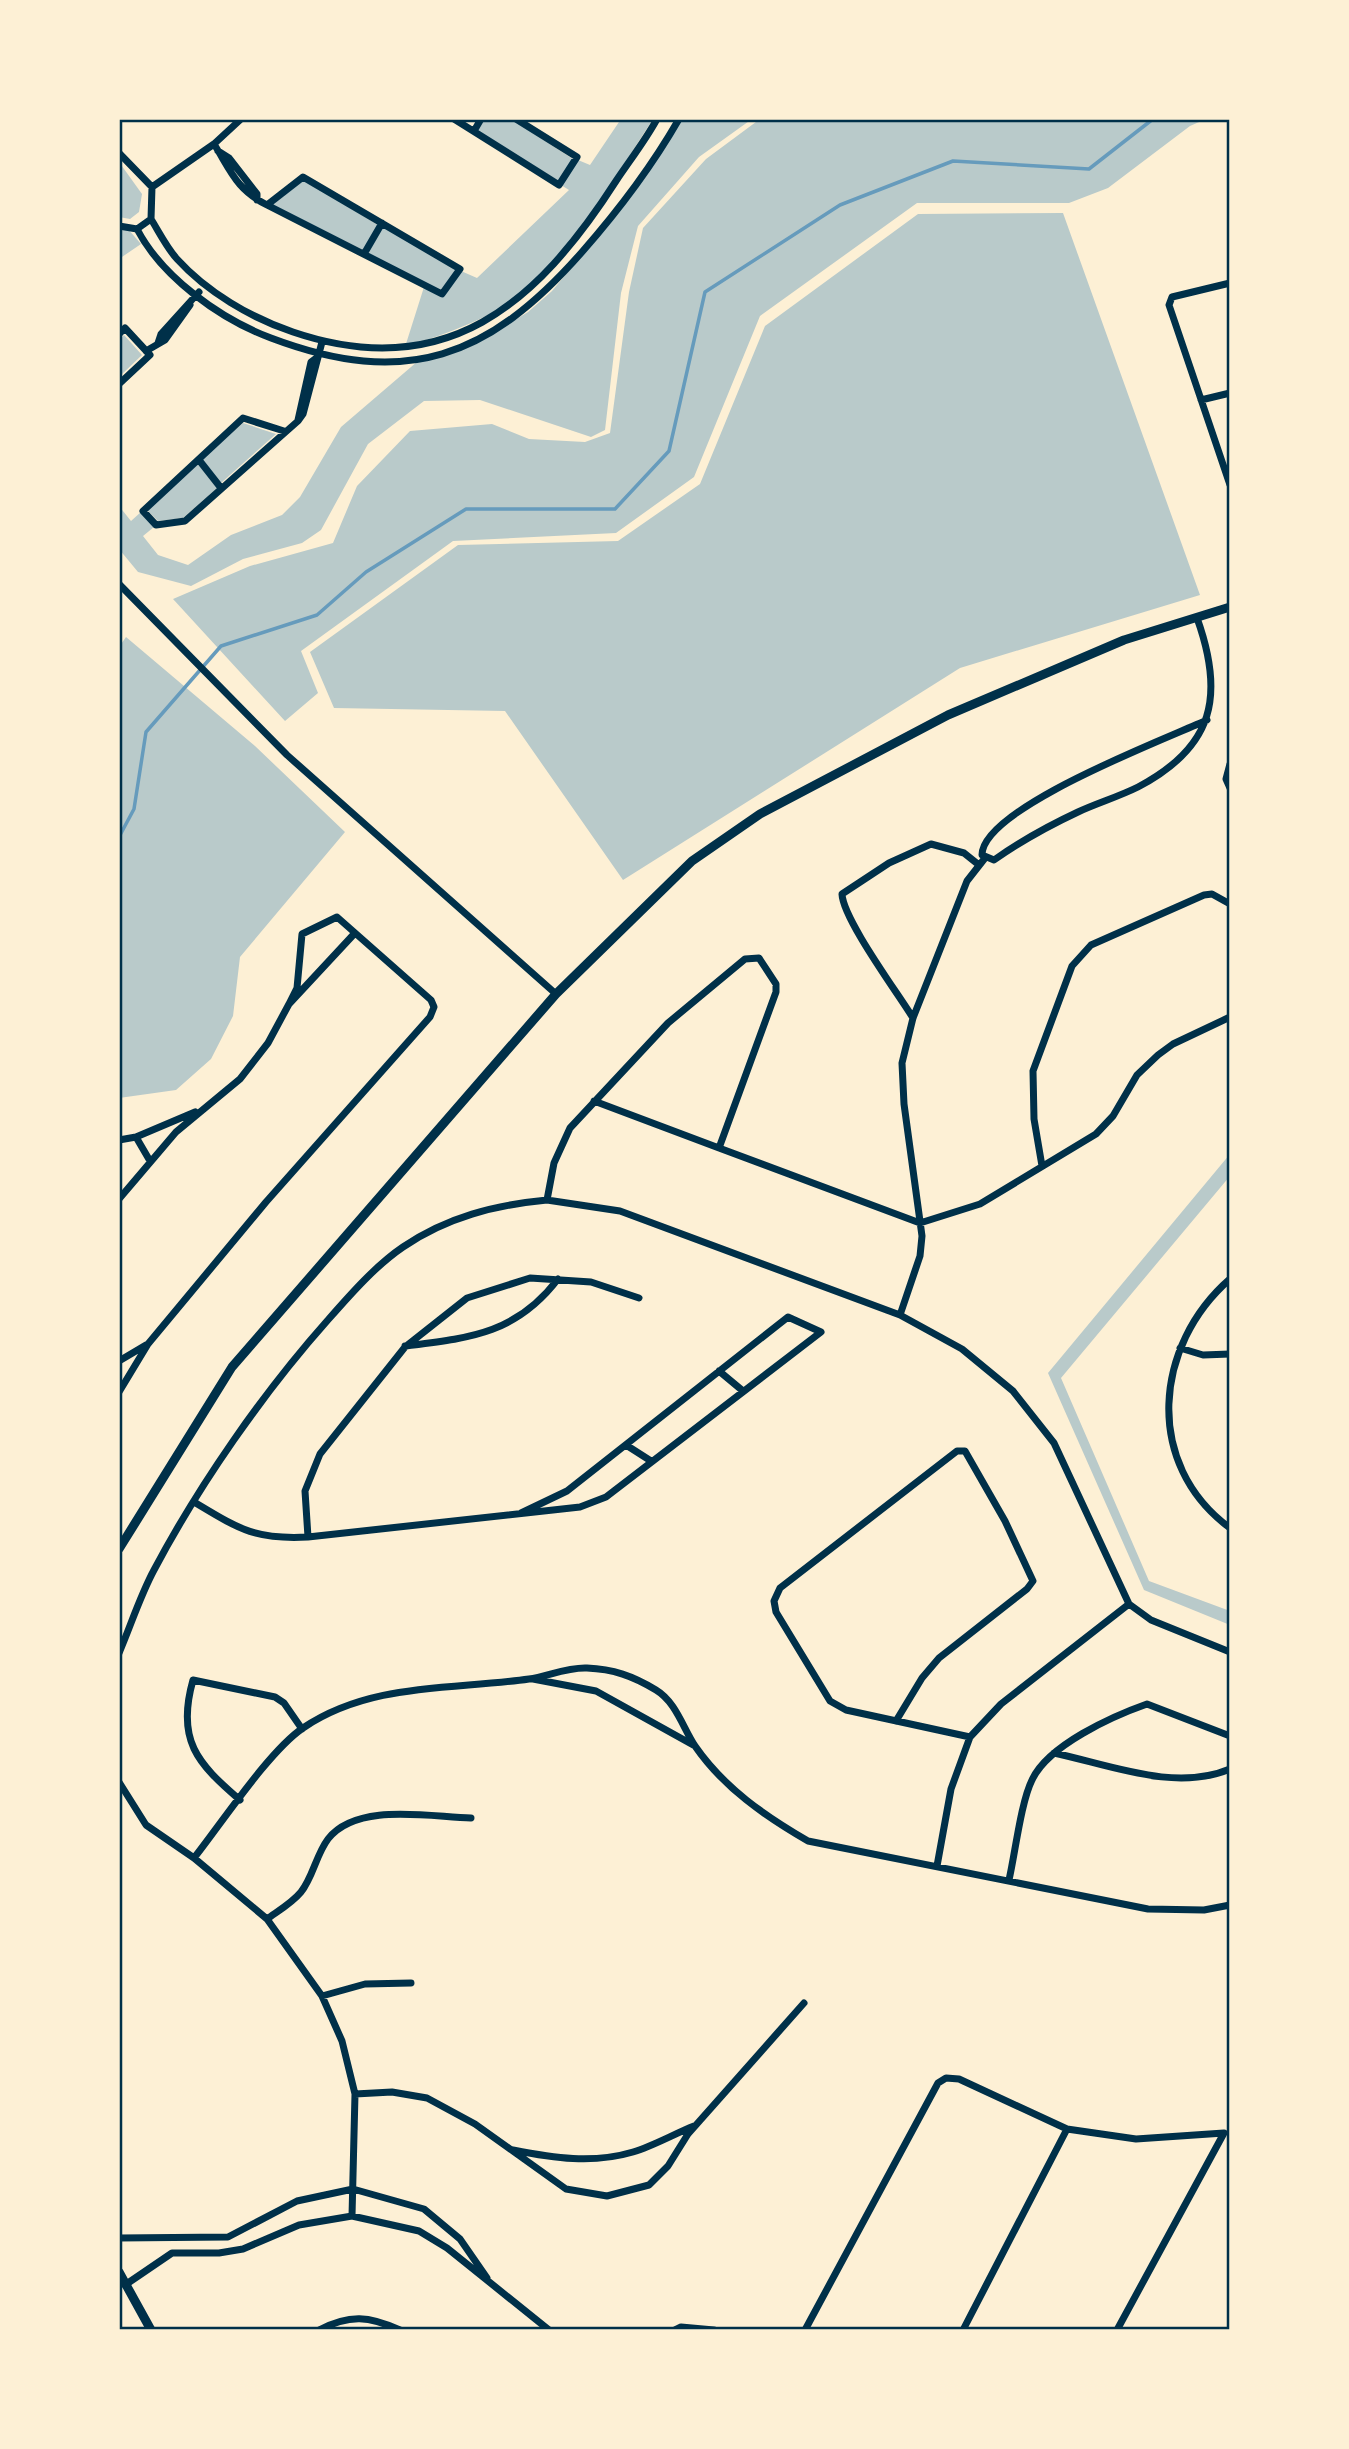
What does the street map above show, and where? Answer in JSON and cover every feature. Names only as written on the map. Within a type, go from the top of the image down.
[{"type":"street","points":[[152,187],[216,148],[241,119]]},
{"type":"street","points":[[454,119],[559,185],[577,158],[516,119]]},
{"type":"street","points":[[474,131],[481,119]]},
{"type":"street","points":[[119,153],[152,187],[151,219],[175,258],[205,286],[273,326],[321,342],[379,350],[424,345],[454,336],[487,320],[521,298],[573,242],[657,119]]},
{"type":"street","points":[[137,229],[164,267],[194,298],[249,330],[316,357],[387,362],[419,359],[475,342],[527,310],[583,251],[633,190],[679,119]]},
{"type":"street","points":[[216,148],[229,158],[257,194],[257,200],[442,294],[460,269],[303,177],[267,205]]},
{"type":"street","points":[[119,226],[137,229],[151,219]]},
{"type":"street","points":[[364,254],[382,223]]},
{"type":"street","points":[[573,242],[583,251]]},
{"type":"street","points":[[1230,283],[1170,300],[1230,485]]},
{"type":"street","points":[[146,351],[158,343],[161,334],[205,286]]},
{"type":"street","points":[[119,334],[125,328],[150,355],[119,384]]},
{"type":"street","points":[[284,431],[243,418],[143,511],[156,525],[185,521],[298,421],[311,362],[316,357],[321,342]]},
{"type":"street","points":[[1201,400],[1230,393]]},
{"type":"street","points":[[199,460],[221,488]]},
{"type":"street","points":[[119,583],[137,605],[287,755],[556,995]]},
{"type":"street","points":[[119,1549],[232,1367],[556,995],[692,861],[760,814],[1006,688],[1124,640],[1230,607]]},
{"type":"street","points":[[985,858],[995,860],[1032,834],[1136,788],[1175,765],[1198,740],[1208,720],[1213,677],[1197,618]]},
{"type":"street","points":[[985,858],[982,846],[1000,825],[1057,786],[1208,720]]},
{"type":"street","points":[[1230,764],[1226,779],[1230,788]]},
{"type":"street","points":[[913,1018],[842,904],[842,894],[889,863],[931,844],[964,853],[979,865]]},
{"type":"street","points":[[900,1315],[920,1256],[920,1223],[904,1104],[902,1063],[913,1018],[967,881],[985,858]]},
{"type":"street","points":[[1042,1166],[1034,1119],[1033,1071],[1072,966],[1091,946],[1204,895],[1212,894],[1230,904]]},
{"type":"street","points":[[119,1199],[150,1161],[205,1107],[240,1079],[268,1043],[297,988],[302,934],[337,917],[431,1000],[434,1007],[430,1017],[266,1202],[148,1344],[119,1392]]},
{"type":"street","points":[[289,1004],[355,933]]},
{"type":"street","points":[[547,1200],[554,1163],[570,1128],[668,1023],[745,959],[758,958],[776,984],[776,992],[719,1148]]},
{"type":"street","points":[[594,1101],[920,1223],[980,1204],[1096,1134],[1114,1116],[1137,1075],[1157,1055],[1172,1044],[1230,1017]]},
{"type":"street","points":[[119,1139],[136,1137],[205,1107]]},
{"type":"street","points":[[136,1137],[150,1161]]},
{"type":"street","points":[[119,1653],[153,1571],[194,1502],[290,1362],[346,1299],[402,1247],[458,1217],[500,1205],[547,1200],[620,1211],[900,1315],[962,1349],[1013,1391],[1054,1443],[1129,1604],[1151,1620],[1230,1652]]},
{"type":"street","points":[[308,1537],[305,1491],[320,1454],[404,1346],[467,1298],[530,1278],[591,1282],[639,1298]]},
{"type":"street","points":[[404,1346],[471,1338],[501,1328],[546,1295],[558,1279]]},
{"type":"street","points":[[1230,1279],[1200,1308],[1180,1348],[1168,1405],[1174,1452],[1198,1497],[1230,1528]]},
{"type":"street","points":[[194,1502],[256,1535],[276,1539],[580,1507],[606,1497],[821,1332],[788,1317],[567,1491],[520,1513]]},
{"type":"street","points":[[119,1361],[148,1344]]},
{"type":"street","points":[[1180,1348],[1203,1355],[1230,1354]]},
{"type":"street","points":[[719,1371],[743,1391]]},
{"type":"street","points":[[626,1445],[651,1461]]},
{"type":"street","points":[[896,1721],[922,1678],[939,1658],[1027,1589],[1033,1581],[1005,1521],[965,1451],[957,1451],[780,1588],[774,1601],[776,1612],[830,1701],[846,1710],[896,1721],[970,1737]]},
{"type":"street","points":[[937,1866],[951,1789],[970,1737],[1001,1704],[1129,1604]]},
{"type":"street","points":[[194,1858],[302,1728],[352,1703],[405,1690],[530,1679],[583,1667],[622,1671],[660,1691],[679,1716],[695,1746],[737,1795],[768,1818],[808,1841],[1148,1909],[1204,1910],[1230,1905]]},
{"type":"street","points":[[530,1679],[596,1691],[695,1746]]},
{"type":"street","points":[[240,1800],[210,1774],[195,1755],[186,1724],[187,1701],[193,1680],[275,1697],[284,1703],[302,1728]]},
{"type":"street","points":[[1009,1880],[1032,1779],[1054,1753],[1112,1717],[1147,1704],[1230,1737]]},
{"type":"street","points":[[1054,1753],[1171,1779],[1196,1779],[1230,1769]]},
{"type":"street","points":[[119,1782],[146,1825],[194,1858],[267,1919],[322,1996],[342,2041],[355,2094],[352,2216]]},
{"type":"street","points":[[267,1919],[302,1890],[328,1839],[345,1824],[360,1817],[471,1818]]},
{"type":"street","points":[[322,1996],[365,1983],[411,1983]]},
{"type":"street","points":[[355,2094],[392,2092],[427,2098],[475,2124],[566,2189],[607,2196],[649,2185],[668,2166],[696,2126],[804,2003]]},
{"type":"street","points":[[805,2330],[938,2084],[946,2078],[958,2079],[1068,2129],[1136,2139],[1227,2132]]},
{"type":"street","points":[[509,2149],[554,2158],[591,2159],[634,2152],[696,2126]]},
{"type":"street","points":[[963,2330],[1068,2129]]},
{"type":"street","points":[[1117,2330],[1227,2132]]},
{"type":"street","points":[[119,2238],[228,2237],[298,2201],[353,2189],[424,2208],[460,2239],[492,2284]]},
{"type":"street","points":[[125,2285],[172,2253],[219,2253],[243,2249],[299,2225],[352,2216],[419,2231],[447,2248],[548,2330]]},
{"type":"street","points":[[119,2274],[151,2330]]},
{"type":"street","points":[[319,2330],[338,2320],[369,2318],[400,2330]]},
{"type":"street","points":[[675,2330],[681,2327],[714,2330]]},
{"type":"shaded area","points":[[485,119],[511,119],[573,159],[559,181],[477,131]]},
{"type":"shaded area","points":[[621,119],[653,119],[593,211],[540,276],[508,303],[494,311],[465,326],[405,347],[424,287],[443,296],[461,271],[477,278],[569,190],[561,185],[578,160],[590,165]]},
{"type":"shaded area","points":[[681,119],[752,119],[699,157],[638,226],[621,293],[605,430],[591,437],[480,400],[424,401],[368,444],[321,530],[302,543],[243,559],[191,586],[138,572],[119,549],[119,506],[131,521],[141,512],[154,527],[143,536],[158,555],[188,565],[231,535],[282,515],[300,497],[341,427],[418,361],[476,344],[528,312],[552,291],[599,235]]},
{"type":"shaded area","points":[[760,119],[1206,119],[1190,126],[1108,188],[1069,203],[917,203],[760,316],[694,477],[616,533],[453,541],[301,651],[318,693],[285,721],[173,599],[250,566],[333,543],[357,486],[410,431],[492,424],[529,439],[585,442],[610,433],[629,292],[643,228],[706,159]]},
{"type":"shaded area","points":[[119,162],[142,194],[139,212],[130,219],[119,217]]},
{"type":"shaded area","points":[[304,180],[378,225],[363,250],[272,205]]},
{"type":"shaded area","points":[[1063,213],[1200,595],[960,668],[623,880],[505,711],[334,708],[310,652],[458,545],[618,541],[700,484],[765,326],[918,214]]},
{"type":"shaded area","points":[[383,225],[456,270],[440,291],[367,253]]},
{"type":"shaded area","points":[[119,228],[128,229],[141,244],[119,259]]},
{"type":"shaded area","points":[[124,335],[142,355],[119,377],[119,340]]},
{"type":"shaded area","points":[[243,423],[276,434],[221,483],[202,459]]},
{"type":"shaded area","points":[[198,464],[217,488],[183,518],[158,521],[147,510]]},
{"type":"shaded area","points":[[126,637],[255,746],[345,832],[240,957],[233,1016],[211,1059],[176,1090],[119,1098],[119,647]]},
{"type":"shaded area","points":[[1230,1154],[1230,1176],[1061,1378],[1149,1581],[1230,1611],[1230,1625],[1144,1590],[1048,1373]]},
{"type":"waterway","points":[[119,837],[134,809],[146,732],[221,646],[317,615],[366,572],[466,509],[615,509],[669,451],[705,292],[840,205],[953,161],[1089,169],[1153,119]]}]
